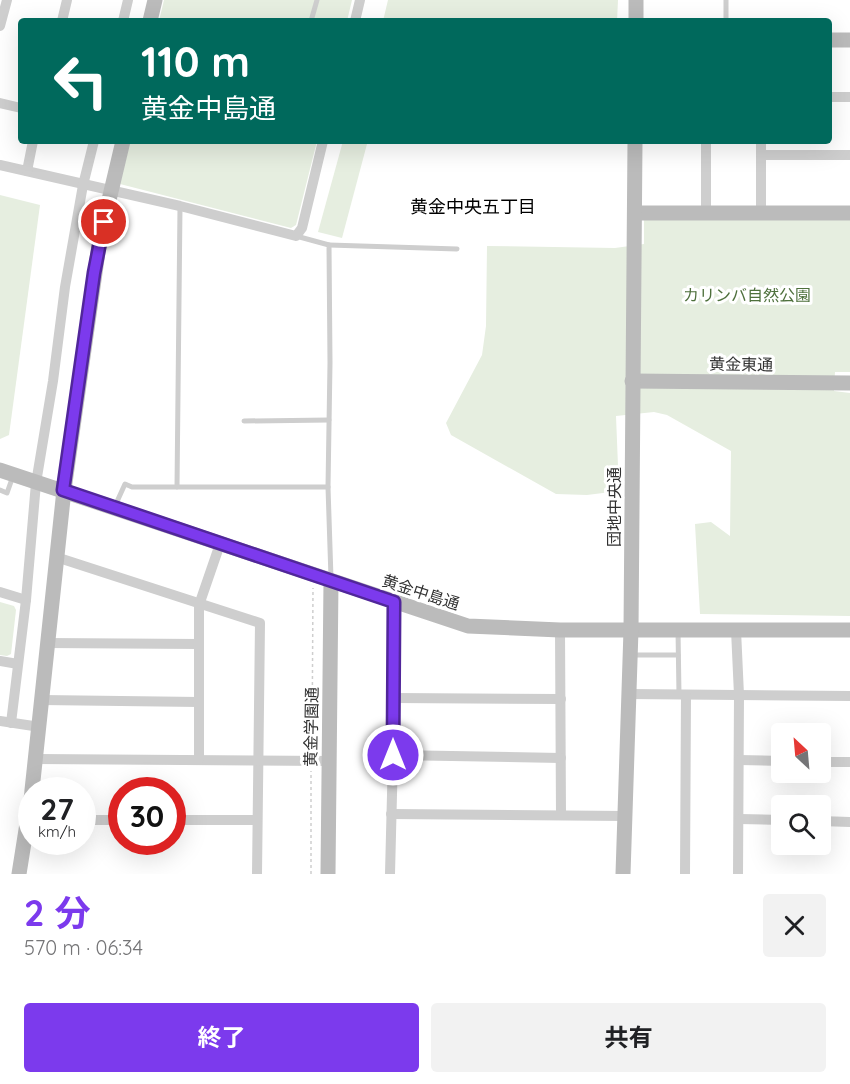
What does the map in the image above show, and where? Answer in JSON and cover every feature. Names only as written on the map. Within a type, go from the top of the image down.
[{"type":"street","points":[[0,26],[7,0]]},
{"type":"street","points":[[63,18],[67,0]]},
{"type":"street","points":[[124,18],[128,0]]},
{"type":"street","points":[[151,18],[155,0]]},
{"type":"street","points":[[356,18],[360,0]]},
{"type":"street","points":[[636,0],[636,18]]},
{"type":"street","points":[[832,40],[850,40]]},
{"type":"street","points":[[832,97],[850,97]]},
{"type":"street","points":[[0,104],[18,107]]},
{"type":"street","points":[[27,171],[32,144]]},
{"type":"street","points":[[0,733],[18,664],[36,483],[53,381],[65,287],[93,144]]},
{"type":"street","points":[[34,777],[63,490],[100,238],[122,144]]},
{"type":"street","points":[[0,165],[180,206],[296,236],[302,228],[322,144]]},
{"type":"street","name":"団地中央通","points":[[623,874],[631,655],[635,144]]},
{"type":"street","points":[[706,144],[706,213]]},
{"type":"street","points":[[761,144],[761,212]]},
{"type":"street","points":[[761,155],[850,155]]},
{"type":"street","points":[[635,213],[850,213]]},
{"type":"street","name":"黄金東通","points":[[632,381],[850,383]]},
{"type":"street","name":"黄金中島通","points":[[7,472],[468,626],[560,630],[850,630]]},
{"type":"street","points":[[199,759],[199,605],[220,544]]},
{"type":"street","points":[[56,557],[260,623],[257,874]]},
{"type":"street","name":"黄金学園通","points":[[328,874],[331,581]]},
{"type":"street","points":[[0,592],[26,600]]},
{"type":"street","points":[[390,874],[394,602]]},
{"type":"street","points":[[560,630],[561,815]]},
{"type":"street","points":[[736,630],[739,695],[738,874]]},
{"type":"street","points":[[46,643],[199,644]]},
{"type":"street","points":[[0,661],[18,664]]},
{"type":"street","points":[[629,694],[850,696]]},
{"type":"street","points":[[682,695],[685,874]]},
{"type":"street","points":[[393,698],[561,699]]},
{"type":"street","points":[[42,699],[199,702]]},
{"type":"street","points":[[4,722],[40,727]]},
{"type":"street","points":[[393,755],[561,758]]},
{"type":"street","points":[[36,759],[329,761]]},
{"type":"street","points":[[739,760],[771,761]]},
{"type":"street","points":[[831,762],[850,762]]},
{"type":"street","points":[[392,814],[625,816]]},
{"type":"street","points":[[740,819],[771,820]]},
{"type":"street","points":[[186,820],[257,820]]},
{"type":"street","points":[[831,821],[850,822]]},
{"type":"street","points":[[19,874],[23,855]]},
{"type":"lane","points":[[312,18],[317,0]]},
{"type":"lane","points":[[726,0],[726,18]]},
{"type":"lane","points":[[177,487],[180,206]]},
{"type":"lane","points":[[296,236],[329,245],[457,249]]},
{"type":"lane","points":[[329,245],[328,487],[331,581]]},
{"type":"lane","points":[[244,421],[329,420]]},
{"type":"lane","points":[[0,490],[7,493],[7,472]]},
{"type":"lane","points":[[115,508],[125,484],[132,487],[328,487]]},
{"type":"lane","points":[[678,630],[682,695]]},
{"type":"lane","points":[[631,655],[678,655]]},
{"type":"green space","points":[[164,0],[352,0],[348,18],[160,18]]},
{"type":"green space","points":[[388,0],[618,0],[617,18],[384,18]]},
{"type":"green space","points":[[129,144],[316,144],[296,225],[291,228],[120,184]]},
{"type":"green space","points":[[342,144],[367,144],[342,238],[318,232]]},
{"type":"green space","points":[[0,195],[40,205],[9,435],[0,439]]},
{"type":"green space","name":"カリンバ自然公園","points":[[644,218],[850,220],[850,372],[835,372],[834,391],[850,393],[850,616],[700,614],[695,524],[711,522],[730,536],[731,451],[667,415],[654,412],[616,416],[619,491],[587,495],[556,494],[451,435],[446,423],[482,355],[486,326],[487,246],[615,248],[644,244]]},
{"type":"green space","points":[[0,602],[14,606],[16,610],[11,654],[7,656],[0,655]]},
{"type":"district","name":"黄金中央五丁目","points":[[473,206]]},
{"type":"route","points":[[104,222],[94,273],[71,447],[63,490],[394,602],[393,755]]}]
